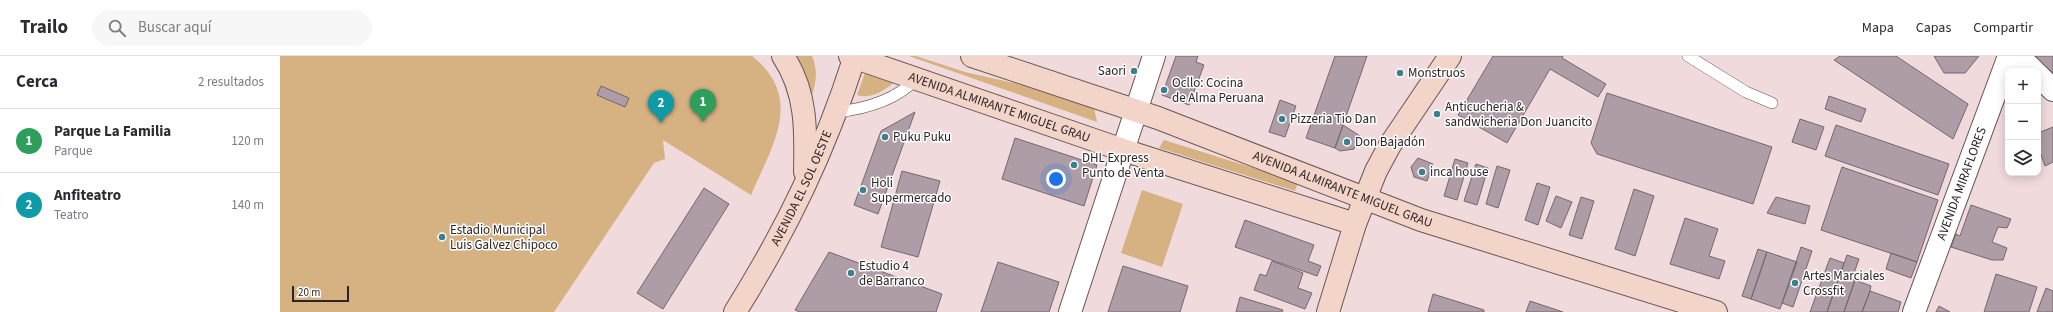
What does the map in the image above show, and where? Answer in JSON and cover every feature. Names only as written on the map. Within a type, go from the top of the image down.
[{"type":"main road","points":[[783,56],[790,67],[798,86],[803,106],[807,134],[805,188]]},
{"type":"main road","name":"AVENIDA EL SOL OESTE","points":[[735,312],[759,273],[805,188],[836,112],[853,56]]},
{"type":"main road","name":"AVENIDA ALMIRANTE MIGUEL GRAU","points":[[853,56],[1123,150],[1355,224]]},
{"type":"main road","name":"AVENIDA ALMIRANTE MIGUEL GRAU","points":[[972,56],[1136,110],[1421,220],[1675,306],[1716,312]]},
{"type":"main road","points":[[1328,312],[1355,224],[1364,199],[1382,160],[1450,56]]},
{"type":"street","points":[[1070,312],[1154,56]]},
{"type":"street","name":"AVENIDA MIRAFLORES","points":[[1914,312],[2009,56]]},
{"type":"street","points":[[2018,56],[2031,68]]},
{"type":"street","points":[[2041,78],[2053,90]]},
{"type":"street","points":[[2041,100],[2053,96]]},
{"type":"street","points":[[1985,118],[2005,111]]},
{"type":"lane","points":[[1688,56],[1746,92],[1772,104]]},
{"type":"lane","points":[[836,112],[875,105],[898,94],[916,79]]},
{"type":"shaded area","name":"Estadio Municipal Luis Galvez Chipoco","points":[[280,56],[752,56],[768,72],[777,89],[781,106],[775,141],[751,195],[663,140],[665,159],[654,163],[554,312],[280,312]]},
{"type":"shaded area","points":[[791,56],[812,56],[816,69],[816,76],[808,107]]},
{"type":"shaded area","points":[[909,56],[916,56],[965,72],[1022,85],[1094,108],[1097,122]]},
{"type":"shaded area","points":[[867,67],[899,78],[880,92],[869,96],[857,95]]},
{"type":"shaded area","points":[[1164,140],[1298,182],[1295,191],[1159,148]]},
{"type":"shaded area","points":[[1142,190],[1183,204],[1162,267],[1121,253]]},
{"type":"building","points":[[1176,56],[1198,56],[1196,62],[1204,65],[1189,105],[1162,95]]},
{"type":"building","points":[[1335,56],[1367,56],[1335,148],[1306,138]]},
{"type":"building","points":[[1493,56],[1563,56],[1562,58],[1606,84],[1598,97],[1550,69],[1507,143],[1458,115]]},
{"type":"building","points":[[1840,56],[1896,56],[1968,104],[1953,139],[1834,60]]},
{"type":"building","points":[[1934,56],[1979,56],[1965,73],[1944,73]]},
{"type":"building","points":[[2053,56],[2053,73],[2034,57]]},
{"type":"building","points":[[601,86],[629,98],[625,107],[597,95]]},
{"type":"building","points":[[1607,93],[1772,147],[1753,204],[1597,154],[1591,143]]},
{"type":"building","points":[[1829,96],[1866,109],[1861,122],[1825,109]]},
{"type":"building","name":"Pizzeria Tio Dan","points":[[1280,100],[1296,106],[1285,137],[1269,132]]},
{"type":"building","points":[[915,112],[878,214],[854,205],[881,131]]},
{"type":"building","points":[[1800,119],[1824,127],[1816,150],[1792,142]]},
{"type":"building","name":"Don Bajadón","points":[[1343,125],[1360,136],[1354,149],[1340,151],[1335,148]]},
{"type":"building","points":[[1836,125],[1949,164],[1938,195],[1825,156]]},
{"type":"building","points":[[2053,127],[2053,162],[2045,166],[2041,155],[2041,132]]},
{"type":"building","points":[[1015,138],[1097,165],[1084,206],[1002,179]]},
{"type":"building","name":"inca house","points":[[1418,158],[1433,164],[1427,181],[1414,177],[1411,167]]},
{"type":"building","points":[[1455,159],[1468,163],[1457,200],[1444,196]]},
{"type":"building","points":[[1476,164],[1488,168],[1477,205],[1464,201]]},
{"type":"building","points":[[1497,166],[1510,170],[1498,208],[1486,204]]},
{"type":"building","points":[[1842,167],[1938,200],[1917,262],[1821,230]]},
{"type":"building","points":[[902,171],[940,181],[918,257],[881,247]]},
{"type":"building","points":[[1537,183],[1550,187],[1538,225],[1525,220]]},
{"type":"building","points":[[704,188],[729,204],[663,309],[637,293]]},
{"type":"building","points":[[1634,189],[1654,196],[1635,256],[1615,249]]},
{"type":"building","points":[[1556,196],[1572,202],[1561,228],[1546,221]]},
{"type":"building","points":[[1581,197],[1594,201],[1582,239],[1569,235]]},
{"type":"building","points":[[1776,197],[1810,206],[1805,224],[1767,213]]},
{"type":"building","points":[[1971,205],[2011,219],[2007,228],[1998,227],[1992,242],[2007,248],[2003,260],[1992,260],[1951,247],[1956,234],[1960,236]]},
{"type":"building","points":[[1685,218],[1718,229],[1709,256],[1725,261],[1719,279],[1670,264]]},
{"type":"building","points":[[1245,220],[1314,245],[1308,261],[1321,266],[1317,276],[1235,247]]},
{"type":"building","name":"Artes Marciales Crossfit","points":[[1801,247],[1812,251],[1793,307],[1782,303]]},
{"type":"building","points":[[1758,249],[1767,252],[1751,299],[1742,296]]},
{"type":"building","name":"Estudio 4 de Barranco","points":[[829,252],[942,294],[936,312],[800,312],[795,310]]},
{"type":"building","points":[[1767,252],[1797,262],[1780,309],[1751,299]]},
{"type":"building","points":[[1891,253],[1917,262],[1911,278],[1886,269]]},
{"type":"building","points":[[1847,255],[1859,259],[1853,276],[1856,277],[1844,312],[1827,312]]},
{"type":"building","points":[[1830,258],[1844,263],[1827,312],[1810,312]]},
{"type":"building","points":[[1272,261],[1303,273],[1298,288],[1312,293],[1305,309],[1254,290],[1260,274],[1266,276]]},
{"type":"building","points":[[998,262],[1059,282],[1049,312],[981,312]]},
{"type":"building","points":[[1123,266],[1188,286],[1180,312],[1108,312]]},
{"type":"building","points":[[1996,274],[2037,287],[2029,312],[1984,312]]},
{"type":"building","points":[[1855,280],[1871,286],[1870,291],[1862,312],[1844,312]]},
{"type":"building","points":[[2046,288],[2053,291],[2053,312],[2037,312]]},
{"type":"building","points":[[1870,291],[1901,302],[1898,312],[1862,312]]},
{"type":"building","points":[[1433,294],[1484,310],[1484,312],[1428,312]]},
{"type":"building","points":[[1240,297],[1283,310],[1282,312],[1236,312]]},
{"type":"building","points":[[1530,301],[1563,312],[1526,312]]},
{"type":"building","points":[[1939,306],[1950,312],[1936,312]]},
{"type":"place","name":"Saori","points":[[1134,71]]},
{"type":"place","name":"Monstruos","points":[[1400,73]]},
{"type":"place","name":"Ocllo: Cocina de Alma Peruana","points":[[1164,90]]},
{"type":"place","name":"Anticucheria & sandwicheria Don Juancito","points":[[1437,114]]},
{"type":"place","name":"Pizzeria Tio Dan","points":[[1282,119]]},
{"type":"place","name":"Parque La Familia","points":[[703,122]]},
{"type":"place","name":"Anfiteatro","points":[[661,123]]},
{"type":"place","name":"Puku Puku","points":[[885,137]]},
{"type":"place","name":"Don Bajadón","points":[[1347,142]]},
{"type":"place","name":"DHL Express Punto de Venta","points":[[1074,165]]},
{"type":"place","name":"inca house","points":[[1422,172]]},
{"type":"place","name":"Holi Supermercado","points":[[863,190]]},
{"type":"place","name":"Estadio Municipal Luis Galvez Chipoco","points":[[442,237]]},
{"type":"place","name":"Estudio 4 de Barranco","points":[[851,273]]},
{"type":"place","name":"Artes Marciales Crossfit","points":[[1795,283]]}]
